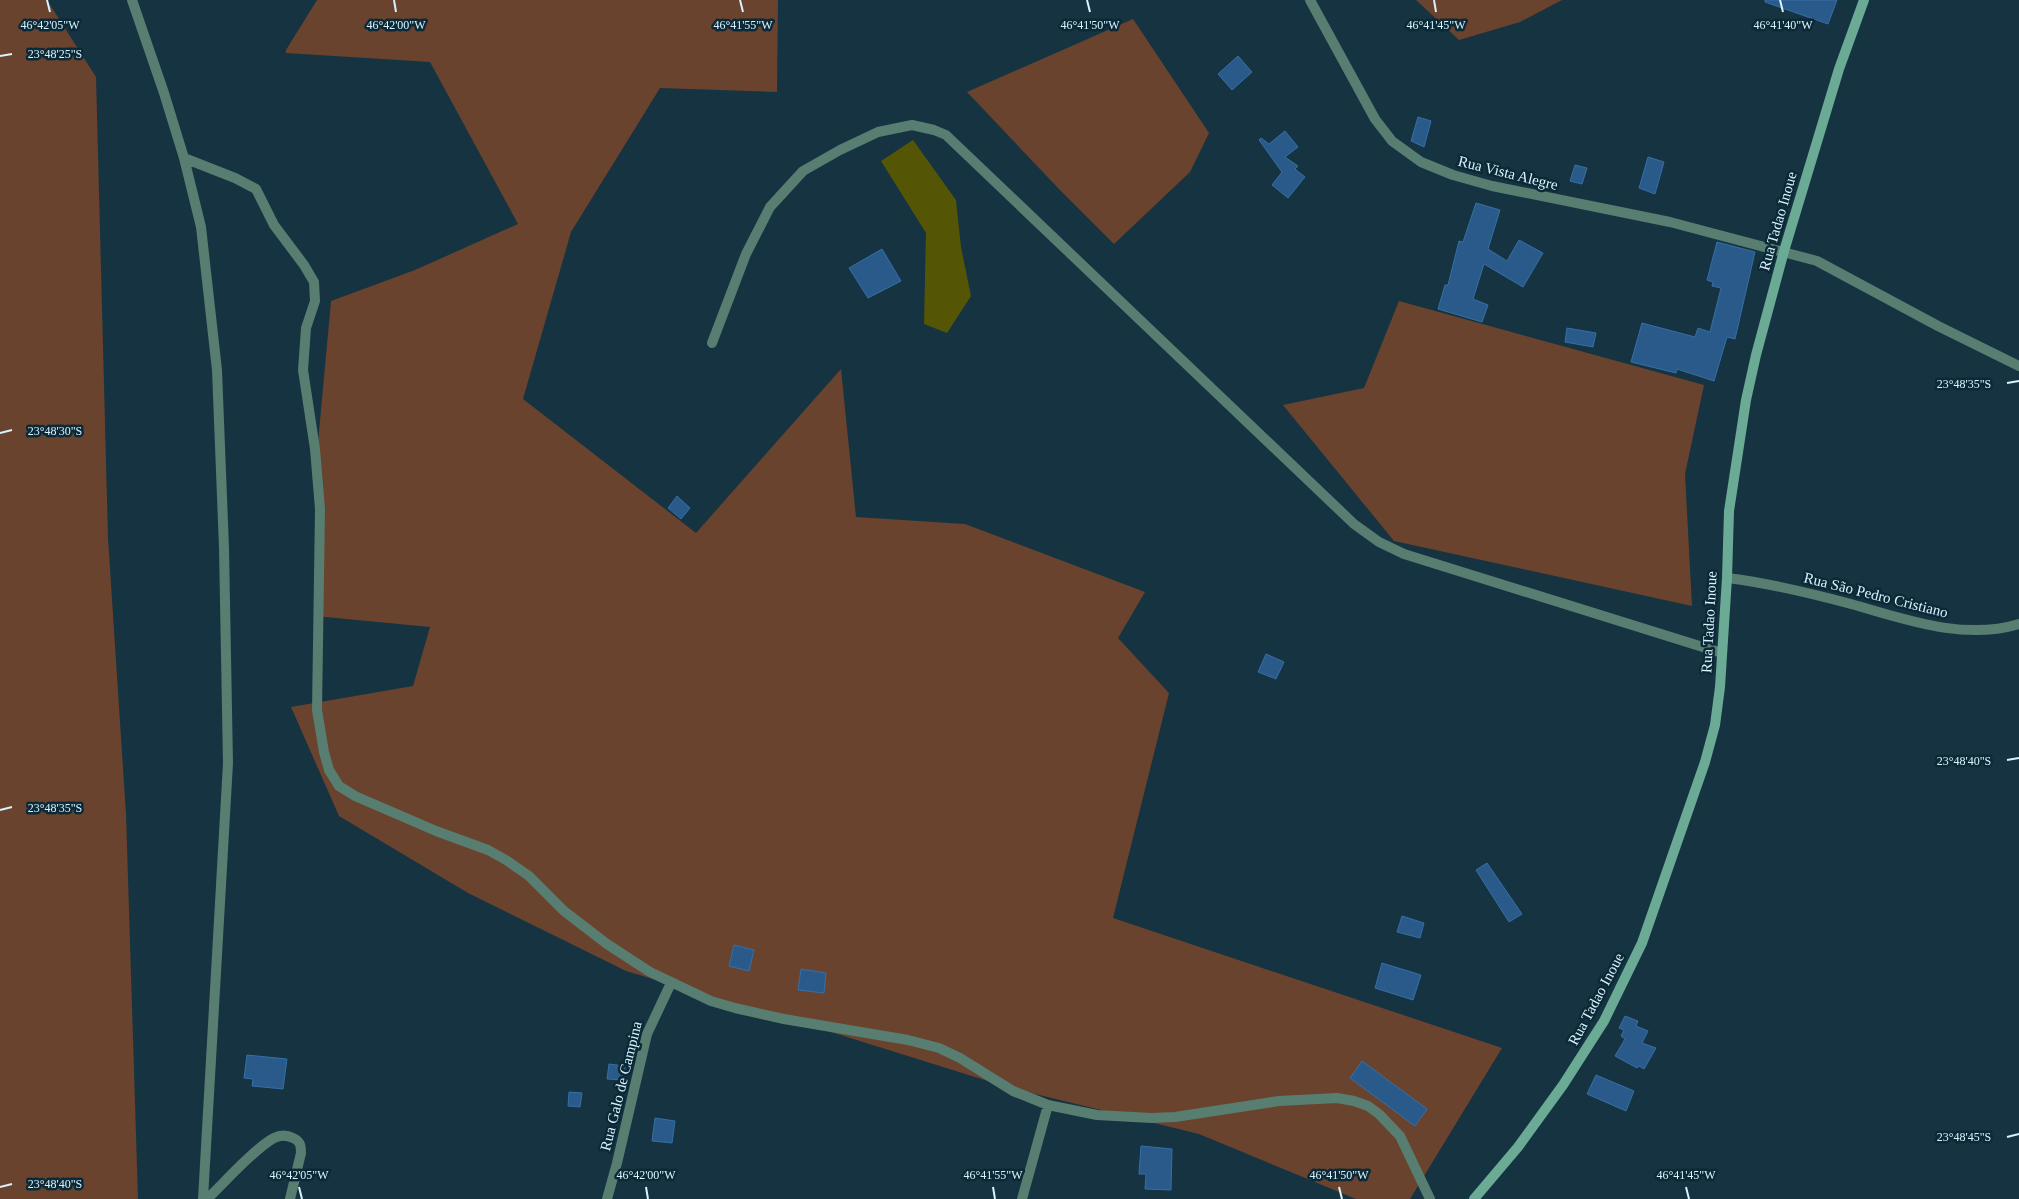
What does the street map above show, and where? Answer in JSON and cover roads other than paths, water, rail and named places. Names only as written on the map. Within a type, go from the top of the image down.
[{"type":"street","points":[[132,0],[142,24],[184,158],[201,227],[217,370],[224,548],[228,763],[203,1199]]},
{"type":"street","name":"Rua Vista Alegre","points":[[1310,0],[1375,119],[1392,141],[1420,162],[1453,175],[1492,186],[1670,222],[1817,261],[1938,326],[2019,366]]},
{"type":"street","name":"Rua Tadao Inoue","points":[[1474,1199],[1518,1147],[1563,1085],[1604,1021],[1642,943],[1705,762],[1715,725],[1720,688],[1729,511],[1746,400],[1784,251],[1839,70],[1864,0]]},
{"type":"street","points":[[712,343],[746,254],[770,207],[803,171],[840,150],[878,132],[912,125],[934,130],[946,135],[1354,524],[1379,542],[1404,554],[1722,653]]},
{"type":"street","points":[[184,158],[235,178],[256,189],[274,225],[301,260],[314,282],[315,301],[306,328],[303,370],[315,448],[320,509],[317,710],[324,752],[333,778],[339,786],[355,796],[436,831],[488,850],[512,863],[529,876],[550,899],[583,927],[644,968],[694,994],[735,1008],[849,1031],[908,1040],[939,1048],[960,1058],[1013,1092],[1048,1105],[1097,1115],[1150,1118],[1175,1117],[1279,1101],[1337,1098],[1354,1101],[1368,1106],[1380,1114],[1400,1136],[1430,1199]]},
{"type":"street","name":"Rua São Pedro Cristiano","points":[[1727,578],[1754,581],[1802,592],[1952,630],[1992,629],[2019,624]]},
{"type":"street","name":"Rua Galo de Campina","points":[[607,1199],[647,1034],[671,982]]},
{"type":"street","points":[[1022,1199],[1048,1105]]},
{"type":"street","points":[[207,1199],[260,1148],[282,1135],[289,1136],[298,1141],[302,1153],[290,1199]]}]
